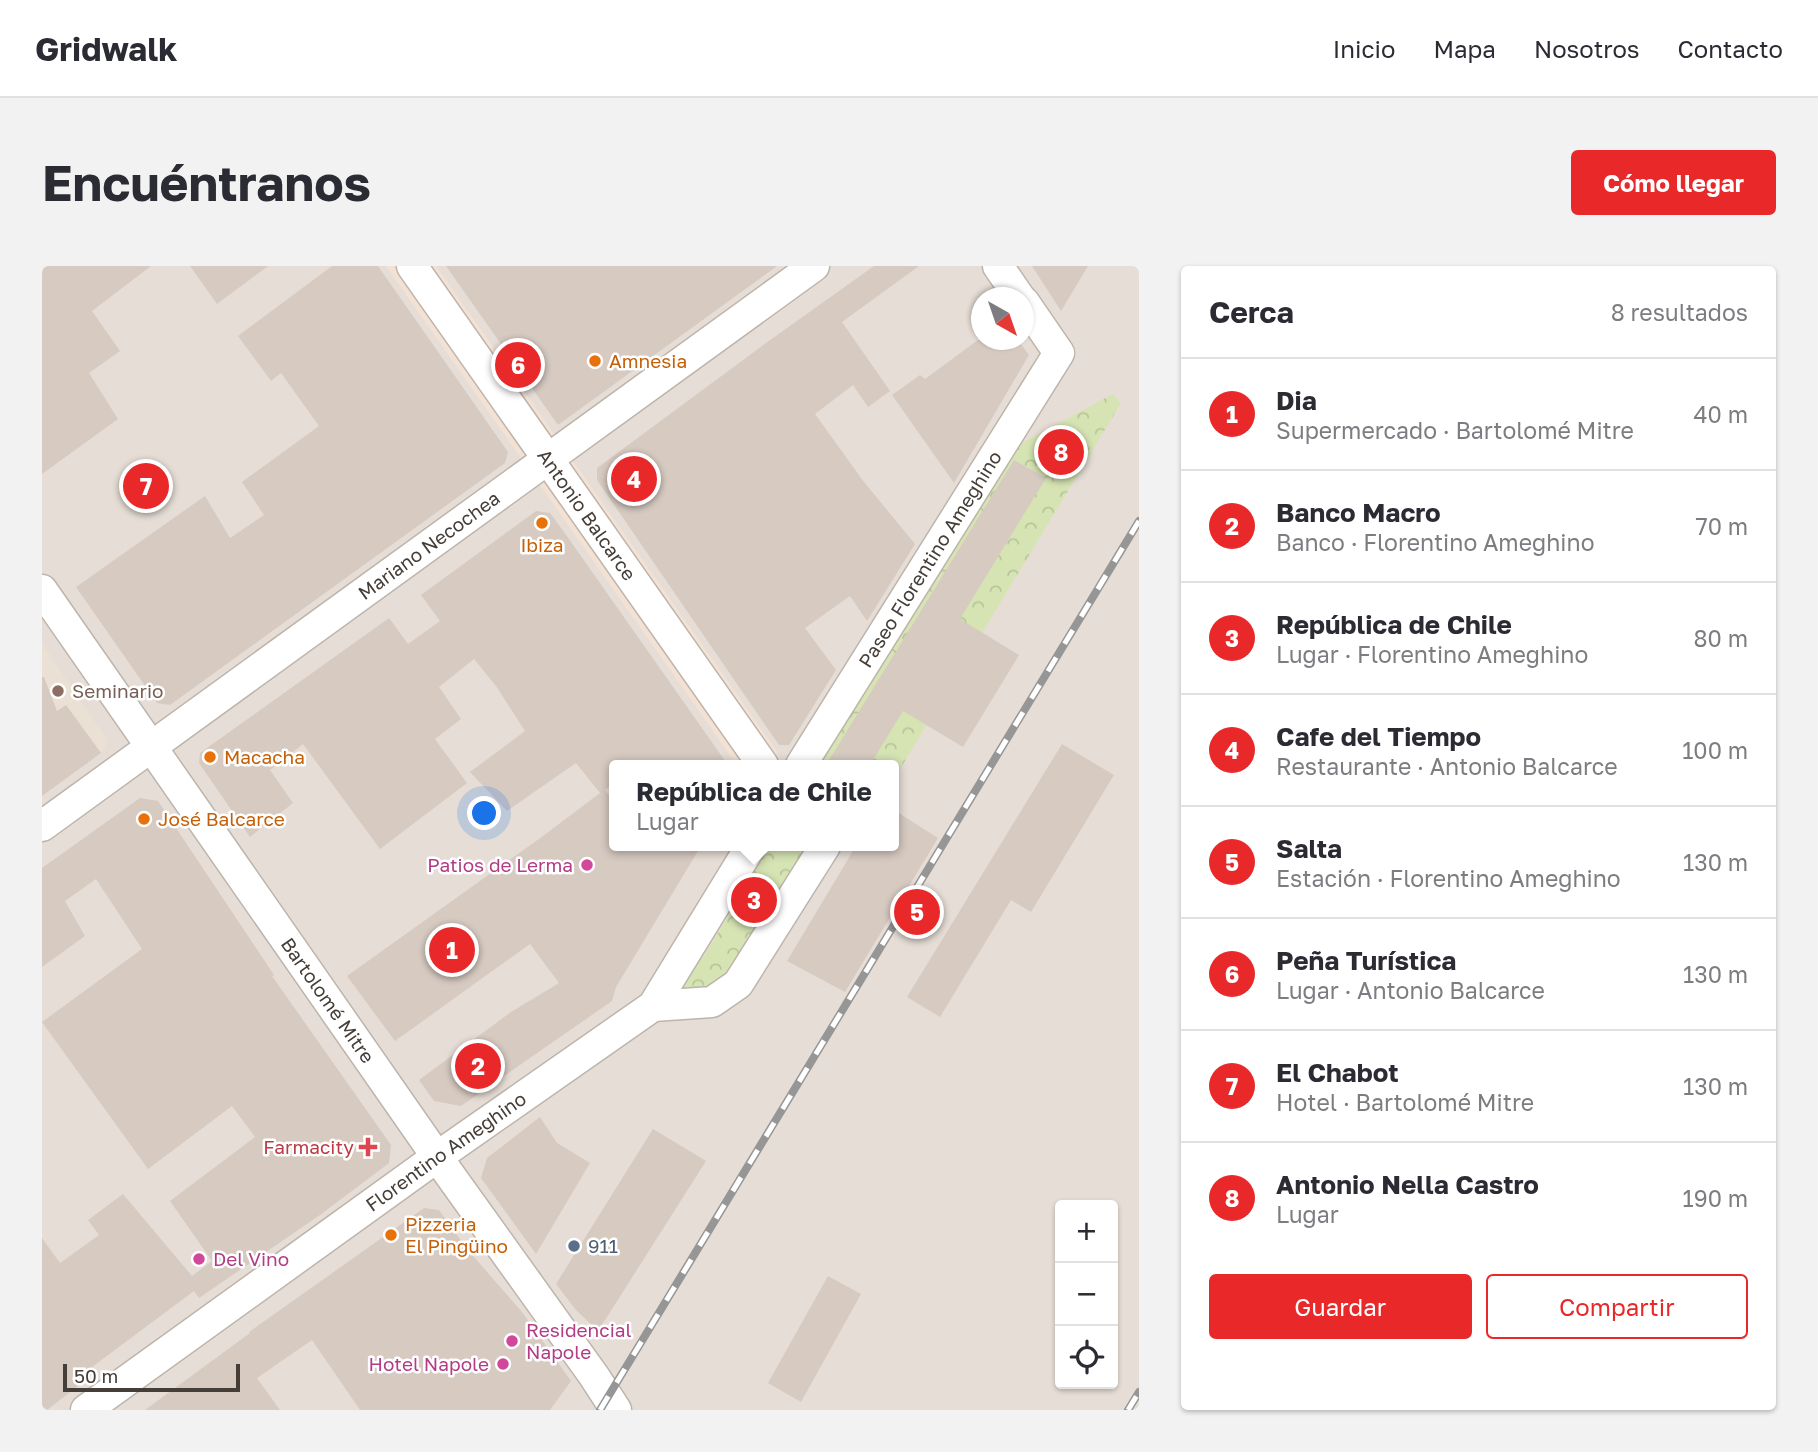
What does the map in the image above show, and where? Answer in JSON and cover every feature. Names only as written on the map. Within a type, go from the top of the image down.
[{"type":"street","name":"Antonio Balcarce","points":[[412,266],[758,760]]},
{"type":"street","name":"Mariano Necochea","points":[[42,825],[814,266]]},
{"type":"street","points":[[998,266],[1012,287]]},
{"type":"street","name":"Paseo Florentino Ameghino","points":[[804,760],[1059,353],[1034,317]]},
{"type":"street","name":"Bartolomé Mitre","points":[[42,590],[616,1410]]},
{"type":"street","name":"Florentino Ameghino","points":[[86,1410],[437,1157],[653,1006],[748,851]]},
{"type":"street","points":[[653,1006],[712,1002],[738,984],[822,851]]},
{"type":"shaded area","points":[[42,266],[1139,266],[1139,1410],[42,1410]]},
{"type":"shaded area","points":[[386,266],[436,266],[778,753],[768,760],[733,760]]},
{"type":"shaded area","name":"Seminario","points":[[42,643],[107,740],[105,749],[42,796]]},
{"type":"green space","points":[[1113,394],[1121,403],[899,771],[899,760],[818,760],[818,756],[1018,445]]},
{"type":"green space","points":[[757,851],[806,851],[728,978],[714,990],[681,993],[679,977],[689,962],[703,958],[731,911],[729,897]]},
{"type":"building","points":[[42,266],[151,266],[92,311],[120,351],[89,373],[118,419],[42,474]]},
{"type":"building","points":[[190,266],[268,266],[217,304]]},
{"type":"building","points":[[332,266],[378,266],[508,452],[505,463],[170,705],[157,703],[76,587],[205,496],[230,538],[264,515],[242,482],[319,426],[281,373],[271,381],[238,336]]},
{"type":"building","points":[[446,266],[777,266],[558,425]]},
{"type":"building","points":[[874,266],[919,266],[842,322],[890,391],[868,407],[853,385],[815,414],[864,482],[915,544],[867,621],[850,596],[805,628],[836,670],[789,745],[779,745],[597,480],[597,468]]},
{"type":"building","points":[[1032,266],[1088,266],[1061,311]]},
{"type":"building","points":[[971,345],[971,350],[1025,350],[1029,355],[954,483],[892,395],[920,375],[925,379]]},
{"type":"building","points":[[1014,460],[1046,478],[960,619],[1019,655],[963,747],[903,711],[873,760],[829,760]]},
{"type":"building","points":[[536,511],[550,513],[724,760],[609,760],[609,787],[605,790],[609,795],[609,851],[698,851],[616,987],[612,1001],[461,1106],[434,1101],[419,1080],[511,1012],[559,983],[530,944],[395,1041],[347,976],[600,793],[576,763],[507,811],[470,772],[525,731],[496,686],[474,659],[439,687],[461,719],[435,739],[467,783],[380,849],[303,744],[270,770],[293,803],[250,837],[199,763],[200,753],[389,618],[408,644],[440,621],[421,595]]},
{"type":"building","name":"Seminario","points":[[42,677],[57,711],[66,705],[101,753],[42,796]]},
{"type":"building","points":[[1062,744],[1114,775],[1031,912],[1011,900],[940,1017],[907,997]]},
{"type":"building","points":[[140,798],[158,801],[274,975],[272,976],[391,1145],[389,1163],[320,1215],[199,1298],[194,1291],[92,1367],[96,1372],[47,1410],[42,1410],[42,1238],[60,1263],[99,1235],[88,1220],[123,1194],[192,1276],[212,1261],[170,1201],[255,1137],[232,1106],[148,1169],[42,1022],[142,949],[96,879],[65,901],[85,936],[42,967],[42,868]]},
{"type":"building","points":[[899,813],[938,838],[845,992],[787,961],[853,851],[899,851]]},
{"type":"building","points":[[540,1117],[557,1143],[590,1163],[536,1254],[481,1178],[487,1158]]},
{"type":"building","points":[[653,1129],[706,1161],[598,1331],[576,1310],[556,1284]]},
{"type":"building","points":[[424,1208],[439,1210],[467,1249],[522,1312],[571,1381],[550,1410],[360,1410],[312,1340],[257,1378],[280,1410],[145,1410],[249,1332]]},
{"type":"building","points":[[828,1276],[861,1294],[801,1402],[768,1383]]},
{"type":"railway","points":[[600,1410],[1139,521]]},
{"type":"railway","points":[[1128,1410],[1139,1392]]},
{"type":"place","name":"Amnesia","points":[[595,361]]},
{"type":"place","name":"Peña Turística","points":[[518,365]]},
{"type":"place","name":"Antonio Nella Castro","points":[[1061,452]]},
{"type":"place","name":"Cafe del Tiempo","points":[[634,479]]},
{"type":"place","name":"El Chabot","points":[[146,486]]},
{"type":"place","name":"Ibiza","points":[[542,523]]},
{"type":"place","name":"Seminario","points":[[58,691]]},
{"type":"place","name":"Macacha","points":[[210,757]]},
{"type":"place","name":"José Balcarce","points":[[144,819]]},
{"type":"place","name":"Patios de Lerma","points":[[587,865]]},
{"type":"place","name":"República de Chile","points":[[754,900]]},
{"type":"place","name":"Salta","points":[[917,912]]},
{"type":"place","name":"Dia","points":[[452,950]]},
{"type":"place","name":"Banco Macro","points":[[478,1066]]},
{"type":"place","name":"Farmacity","points":[[368,1147]]},
{"type":"place","name":"Pizzeria El Pingüino","points":[[391,1235]]},
{"type":"place","name":"911","points":[[574,1246]]},
{"type":"place","name":"Del Vino","points":[[199,1259]]},
{"type":"place","name":"Residencial Napole","points":[[512,1341]]},
{"type":"place","name":"Hotel Napole","points":[[503,1364]]}]
